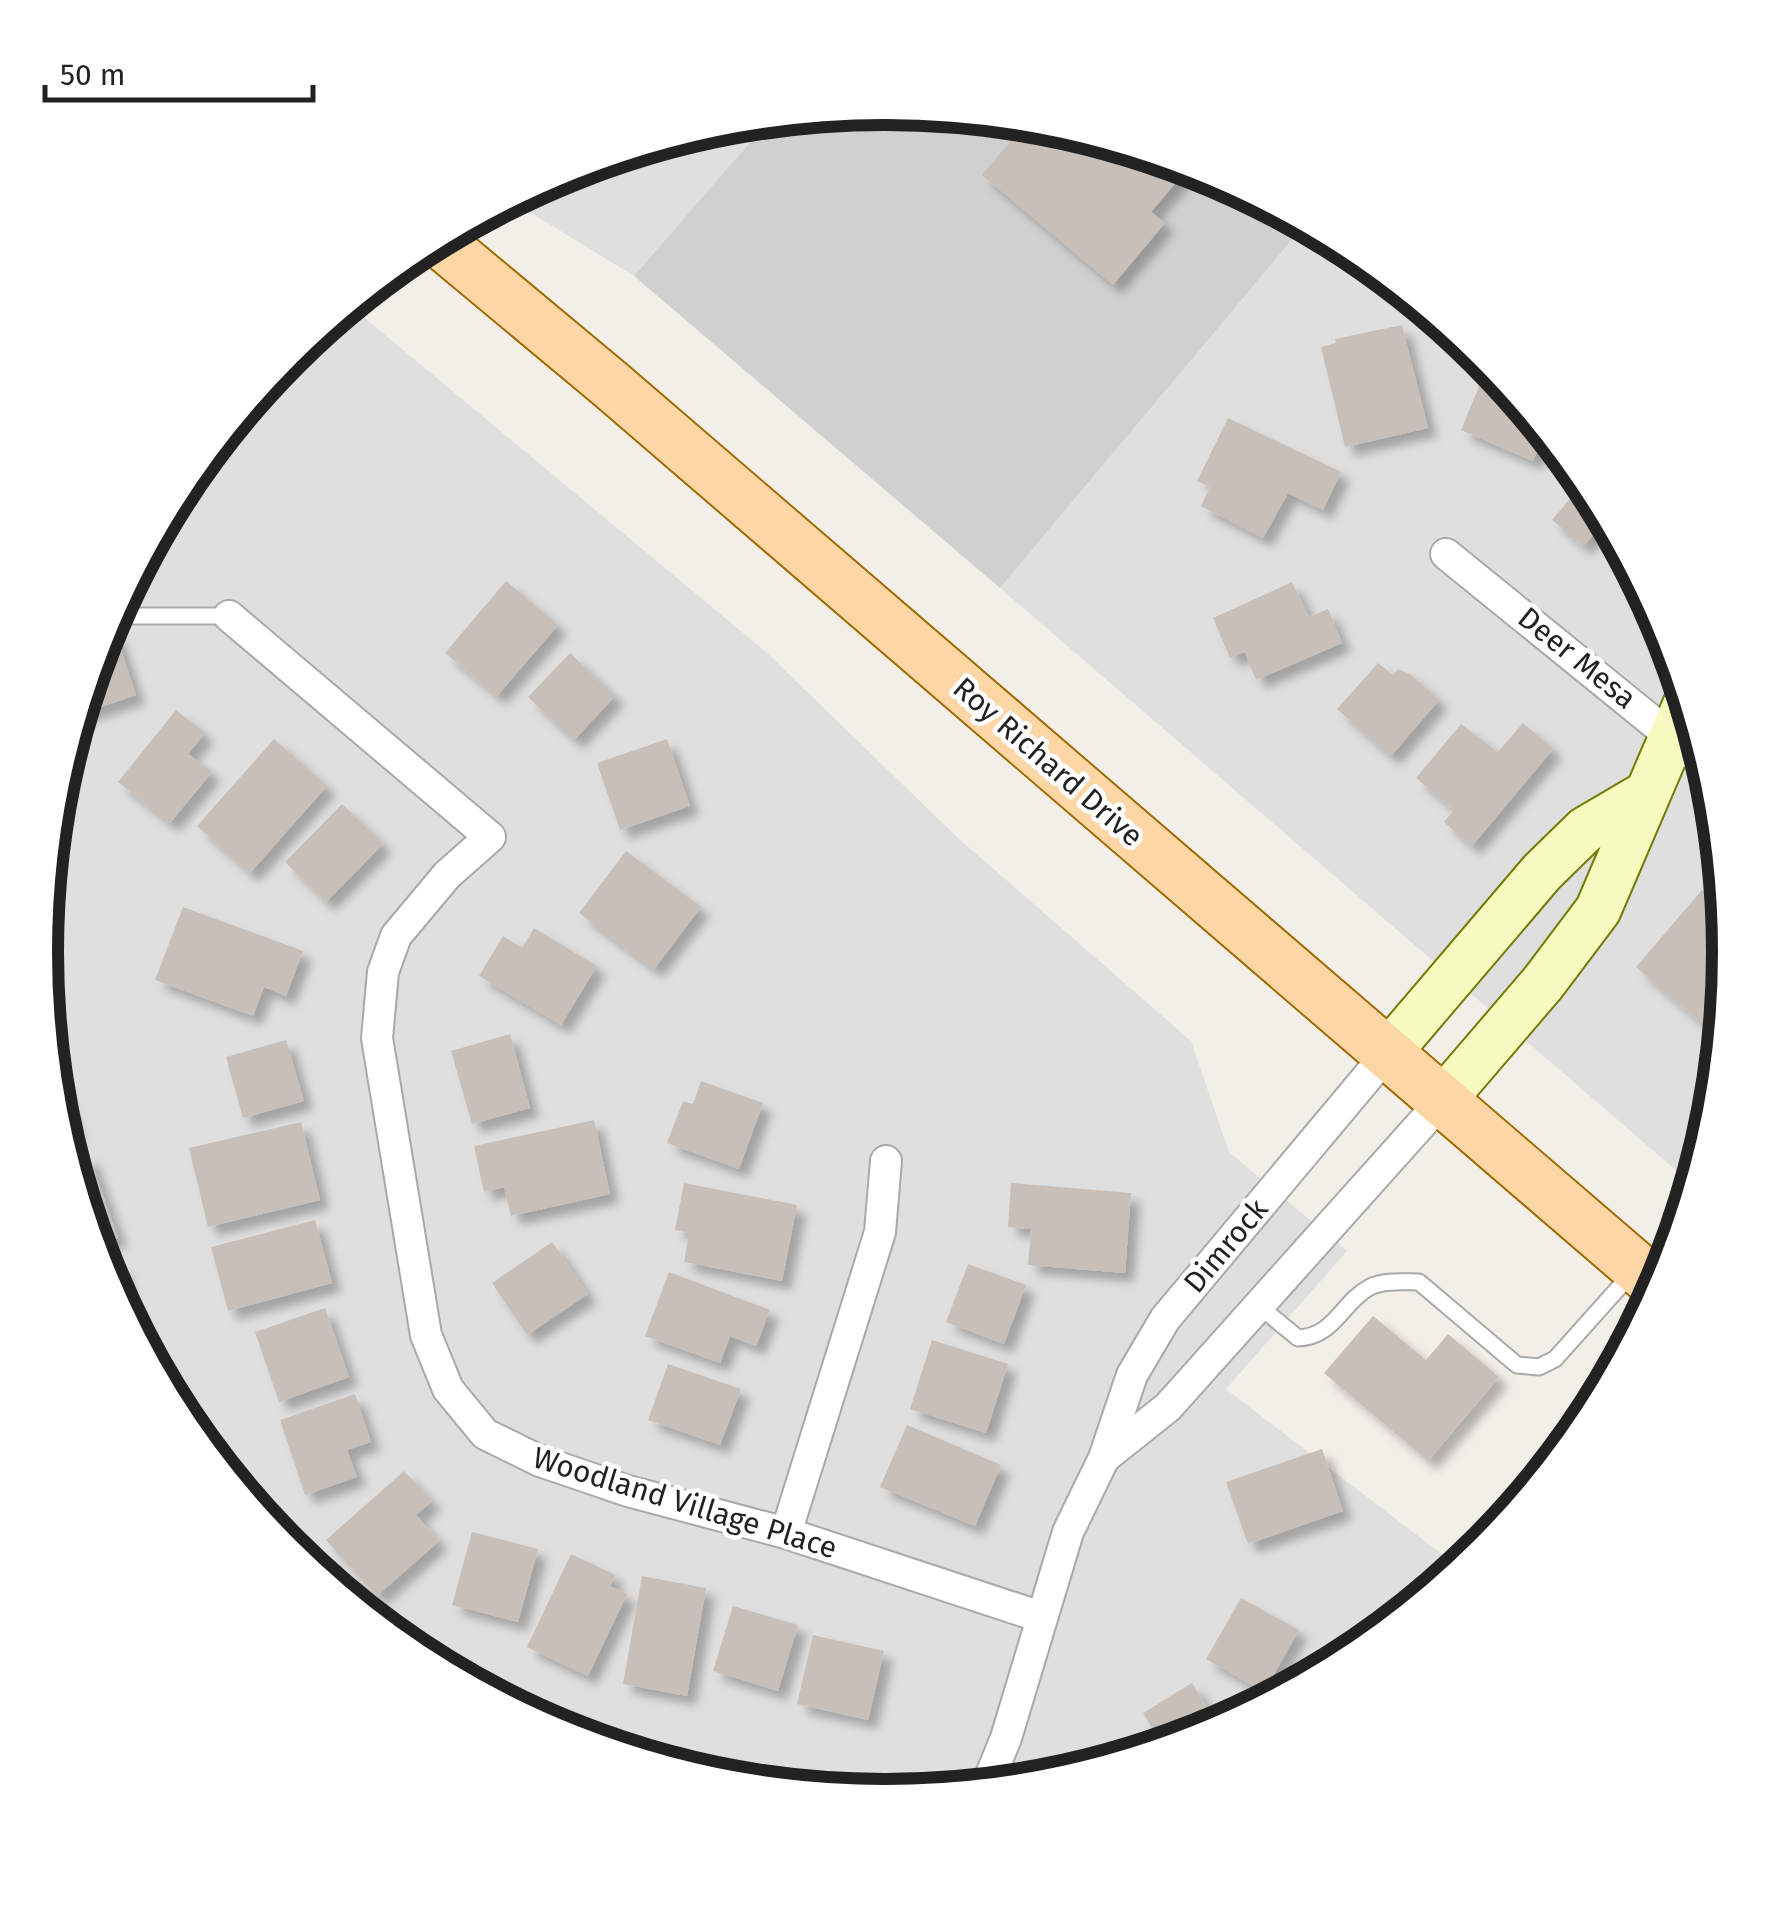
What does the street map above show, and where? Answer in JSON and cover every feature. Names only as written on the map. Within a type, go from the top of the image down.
[{"type":"main road","name":"Roy Richard Drive","points":[[449,250],[1646,1275]]},
{"type":"street","name":"Deer Mesa","points":[[1446,554],[1677,717]]},
{"type":"street","name":"Woodland Village Place","points":[[229,616],[490,837],[448,875],[396,936],[383,972],[378,1038],[426,1335],[448,1389],[486,1434],[540,1461],[628,1491],[786,1533],[1041,1616]]},
{"type":"street","points":[[1440,1102],[1544,983],[1598,910],[1677,719]]},
{"type":"street","points":[[1386,1055],[1542,872],[1585,830],[1643,796]]},
{"type":"street","name":"Dimrock","points":[[992,1772],[1068,1532],[1104,1458],[1132,1375],[1165,1320],[1386,1055]]},
{"type":"street","name":"Dimrock","points":[[1104,1458],[1168,1406],[1440,1102]]},
{"type":"street","points":[[786,1533],[880,1232],[886,1162]]},
{"type":"lane","points":[[129,616],[229,616]]},
{"type":"lane","points":[[1259,1306],[1298,1338],[1312,1338],[1330,1327],[1366,1290],[1381,1283],[1419,1282],[1517,1364],[1538,1367],[1555,1360],[1643,1281]]},
{"type":"shaded area","points":[[830,127],[939,127],[1046,141],[1150,169],[1201,188],[1296,235],[1000,588],[634,276],[755,136]]},
{"type":"shaded area","points":[[755,136],[634,276],[524,209],[619,169]]},
{"type":"shaded area","points":[[1296,235],[1388,296],[1430,331],[1506,407],[1572,493],[1626,587],[1668,687],[1696,791],[1710,898],[1712,952],[1704,1060],[1681,1174],[1000,588]]},
{"type":"shaded area","points":[[360,314],[765,651],[958,838],[1191,1041],[1229,1152],[1347,1251],[1226,1389],[1447,1558],[1388,1609],[1344,1640],[1298,1669],[1201,1717],[1150,1736],[1046,1764],[939,1778],[830,1778],[723,1764],[619,1736],[568,1717],[471,1669],[381,1609],[300,1537],[228,1456],[168,1366],[143,1318],[120,1269],[86,1167],[73,1114],[59,1007],[59,898],[65,845],[73,791],[101,687],[120,636],[168,539],[228,449],[263,407]]},
{"type":"building","points":[[1014,137],[1099,154],[1178,180],[1151,212],[1165,223],[1113,285],[982,175]]},
{"type":"building","points":[[1402,325],[1428,428],[1345,447],[1321,347],[1336,343],[1335,339]]},
{"type":"building","points":[[1481,381],[1539,447],[1533,461],[1461,430]]},
{"type":"building","points":[[1228,418],[1341,472],[1323,510],[1288,493],[1263,538],[1201,506],[1210,487],[1197,481]]},
{"type":"building","points":[[1573,495],[1596,532],[1583,546],[1552,520]]},
{"type":"building","points":[[506,581],[558,625],[497,696],[445,653]]},
{"type":"building","points":[[1292,582],[1309,617],[1328,609],[1342,643],[1256,680],[1245,652],[1230,658],[1213,618]]},
{"type":"building","points":[[118,641],[136,695],[94,709]]},
{"type":"building","points":[[570,653],[615,696],[574,740],[528,697]]},
{"type":"building","points":[[1378,663],[1393,675],[1398,669],[1410,674],[1439,700],[1391,756],[1337,709]]},
{"type":"building","points":[[176,710],[205,733],[188,754],[212,772],[170,823],[118,782]]},
{"type":"building","points":[[1523,723],[1553,749],[1472,846],[1444,822],[1454,810],[1416,778],[1461,724],[1498,752]]},
{"type":"building","points":[[274,739],[327,786],[250,873],[197,826]]},
{"type":"building","points":[[667,739],[690,806],[620,830],[597,763]]},
{"type":"building","points":[[342,804],[383,844],[326,902],[285,862]]},
{"type":"building","points":[[626,851],[701,907],[654,969],[579,913]]},
{"type":"building","points":[[1702,890],[1710,896],[1710,1007],[1701,1023],[1636,967]]},
{"type":"building","points":[[183,907],[303,951],[286,996],[264,987],[253,1016],[155,980]]},
{"type":"building","points":[[534,928],[597,966],[561,1025],[479,976],[503,936],[522,948]]},
{"type":"building","points":[[510,1034],[530,1108],[472,1124],[451,1051]]},
{"type":"building","points":[[286,1040],[304,1101],[243,1118],[226,1057]]},
{"type":"building","points":[[701,1081],[763,1103],[739,1169],[667,1143],[683,1101],[693,1104]]},
{"type":"building","points":[[594,1120],[610,1194],[511,1216],[504,1187],[484,1192],[474,1146]]},
{"type":"building","points":[[301,1122],[320,1200],[208,1227],[189,1148]]},
{"type":"building","points":[[89,1155],[118,1238],[109,1241],[84,1157]]},
{"type":"building","points":[[684,1183],[797,1205],[782,1281],[684,1262],[689,1233],[675,1230]]},
{"type":"building","points":[[1011,1183],[1131,1193],[1125,1273],[1028,1265],[1031,1229],[1008,1227]]},
{"type":"building","points":[[315,1220],[332,1283],[228,1311],[211,1247]]},
{"type":"building","points":[[552,1242],[588,1294],[527,1335],[492,1283]]},
{"type":"building","points":[[968,1264],[1026,1285],[1004,1344],[946,1322]]},
{"type":"building","points":[[669,1272],[770,1310],[756,1346],[730,1336],[720,1363],[645,1336]]},
{"type":"building","points":[[325,1308],[349,1377],[279,1402],[255,1332]]},
{"type":"building","points":[[1373,1316],[1426,1360],[1448,1334],[1499,1377],[1428,1461],[1324,1373]]},
{"type":"building","points":[[932,1340],[1008,1364],[986,1433],[910,1409]]},
{"type":"building","points":[[668,1364],[741,1389],[720,1445],[648,1420]]},
{"type":"building","points":[[355,1394],[371,1442],[347,1450],[357,1477],[305,1495],[280,1420]]},
{"type":"building","points":[[907,1425],[1001,1465],[975,1526],[880,1487]]},
{"type":"building","points":[[1322,1449],[1343,1511],[1248,1544],[1226,1482]]},
{"type":"building","points":[[404,1471],[432,1501],[416,1515],[439,1541],[377,1596],[326,1540]]},
{"type":"building","points":[[472,1532],[538,1549],[518,1622],[452,1605]]},
{"type":"building","points":[[571,1554],[615,1575],[610,1586],[627,1594],[588,1676],[527,1647]]},
{"type":"building","points":[[642,1576],[706,1588],[687,1696],[623,1684]]},
{"type":"building","points":[[1241,1598],[1299,1630],[1268,1685],[1259,1689],[1206,1659]]},
{"type":"building","points":[[733,1606],[798,1625],[778,1691],[713,1671]]},
{"type":"building","points":[[813,1635],[884,1651],[868,1720],[797,1704]]},
{"type":"building","points":[[1192,1683],[1210,1713],[1156,1734],[1143,1713]]}]
